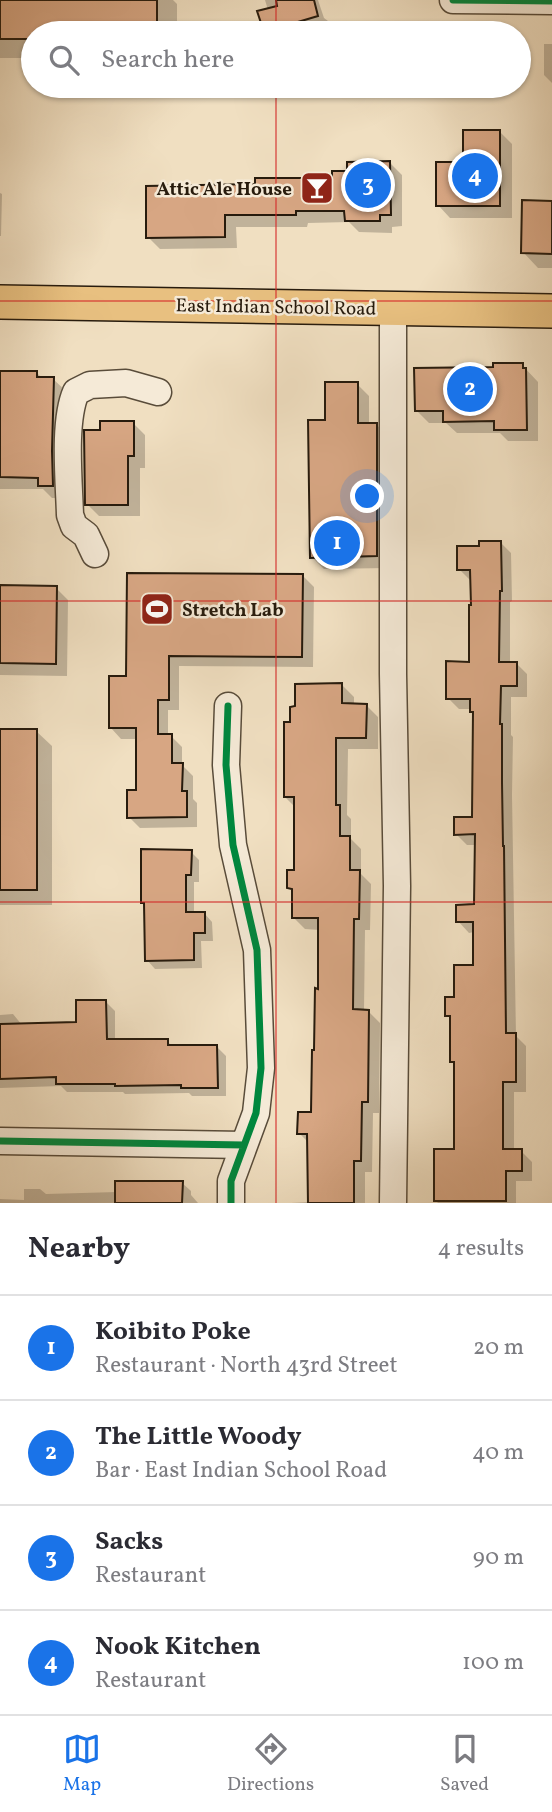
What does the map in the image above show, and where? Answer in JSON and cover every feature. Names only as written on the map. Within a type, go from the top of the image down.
[{"type":"main road","name":"East Indian School Road","points":[[0,302],[552,311]]},
{"type":"street","points":[[453,0],[552,1]]},
{"type":"street","points":[[393,309],[393,674],[397,886],[393,1203]]},
{"type":"street","points":[[95,554],[86,535],[74,526],[70,515],[71,404],[76,392],[90,385],[126,383],[159,392]]},
{"type":"street","points":[[228,706],[226,765],[233,845],[257,950],[261,1068],[256,1113],[231,1181],[231,1203]]},
{"type":"street","points":[[0,1141],[244,1145]]},
{"type":"building","points":[[0,0],[157,0],[157,21],[21,21],[21,39],[0,39]]},
{"type":"building","points":[[276,0],[314,0],[318,16],[301,21],[260,21],[257,11],[277,6]]},
{"type":"building","points":[[463,130],[500,130],[500,206],[436,206],[436,162],[463,162]]},
{"type":"building","points":[[390,161],[391,215],[380,215],[380,221],[345,221],[344,211],[296,211],[296,215],[225,215],[225,237],[146,238],[146,186],[255,184],[255,178],[332,178],[332,171],[347,171],[347,162]]},
{"type":"building","points":[[522,200],[552,201],[552,254],[521,253]]},
{"type":"building","points":[[493,363],[523,363],[523,368],[526,368],[527,430],[494,430],[494,421],[443,422],[443,411],[415,411],[414,368],[493,367]]},
{"type":"building","points":[[0,371],[37,371],[37,377],[54,377],[53,486],[38,486],[38,478],[0,477]]},
{"type":"building","points":[[325,382],[358,382],[358,423],[377,423],[377,556],[310,558],[308,420],[325,420]]},
{"type":"building","points":[[100,421],[134,421],[134,456],[128,456],[128,505],[85,505],[84,430],[100,430]]},
{"type":"building","points":[[479,541],[501,541],[499,662],[517,662],[517,686],[501,686],[506,1033],[516,1033],[516,1082],[503,1082],[503,1149],[522,1149],[522,1171],[506,1171],[506,1201],[434,1201],[434,1149],[454,1149],[454,1062],[450,1062],[450,1016],[445,1016],[445,997],[454,997],[454,965],[473,965],[473,922],[456,922],[456,905],[474,904],[475,834],[454,835],[454,817],[472,817],[473,712],[470,712],[470,699],[446,699],[446,661],[469,662],[470,570],[457,570],[457,546],[479,546]]},
{"type":"building","points":[[127,573],[303,574],[302,657],[169,656],[169,700],[158,700],[158,734],[172,734],[172,763],[183,763],[182,791],[187,791],[187,817],[127,818],[127,790],[136,790],[136,728],[109,728],[109,676],[126,676]]},
{"type":"building","points":[[0,585],[57,586],[56,664],[0,663]]},
{"type":"building","points":[[342,683],[342,703],[367,704],[366,738],[336,738],[336,805],[340,805],[340,836],[350,836],[350,870],[360,870],[359,919],[354,919],[353,1009],[369,1010],[368,1102],[362,1102],[361,1161],[354,1161],[354,1203],[308,1203],[307,1134],[297,1134],[298,1112],[311,1112],[315,988],[318,989],[318,918],[292,918],[292,889],[287,888],[287,870],[294,870],[294,797],[284,797],[284,722],[290,722],[290,707],[295,706],[295,684]]},
{"type":"building","points":[[0,729],[37,729],[37,890],[0,890]]},
{"type":"building","points":[[141,849],[192,850],[191,875],[186,875],[186,912],[205,912],[205,933],[194,933],[194,960],[145,961]]},
{"type":"building","points":[[76,1000],[106,1000],[107,1039],[168,1039],[168,1045],[217,1045],[218,1088],[56,1084],[56,1077],[0,1079],[0,1024],[76,1022]]},
{"type":"building","points":[[115,1181],[183,1181],[182,1203],[115,1203]]},
{"type":"cycle path","points":[[453,0],[552,1]]},
{"type":"cycle path","points":[[228,706],[226,765],[233,845],[257,950],[261,1068],[256,1113],[231,1181],[231,1203]]},
{"type":"cycle path","points":[[0,1141],[244,1145]]},
{"type":"place","name":"Nook Kitchen","points":[[475,176]]},
{"type":"place","name":"Sacks","points":[[368,185]]},
{"type":"place","name":"Attic Ale House","points":[[317,188]]},
{"type":"place","name":"The Little Woody","points":[[470,389]]},
{"type":"place","name":"Koibito Poke","points":[[337,543]]},
{"type":"place","name":"Stretch Lab","points":[[157,609]]}]
